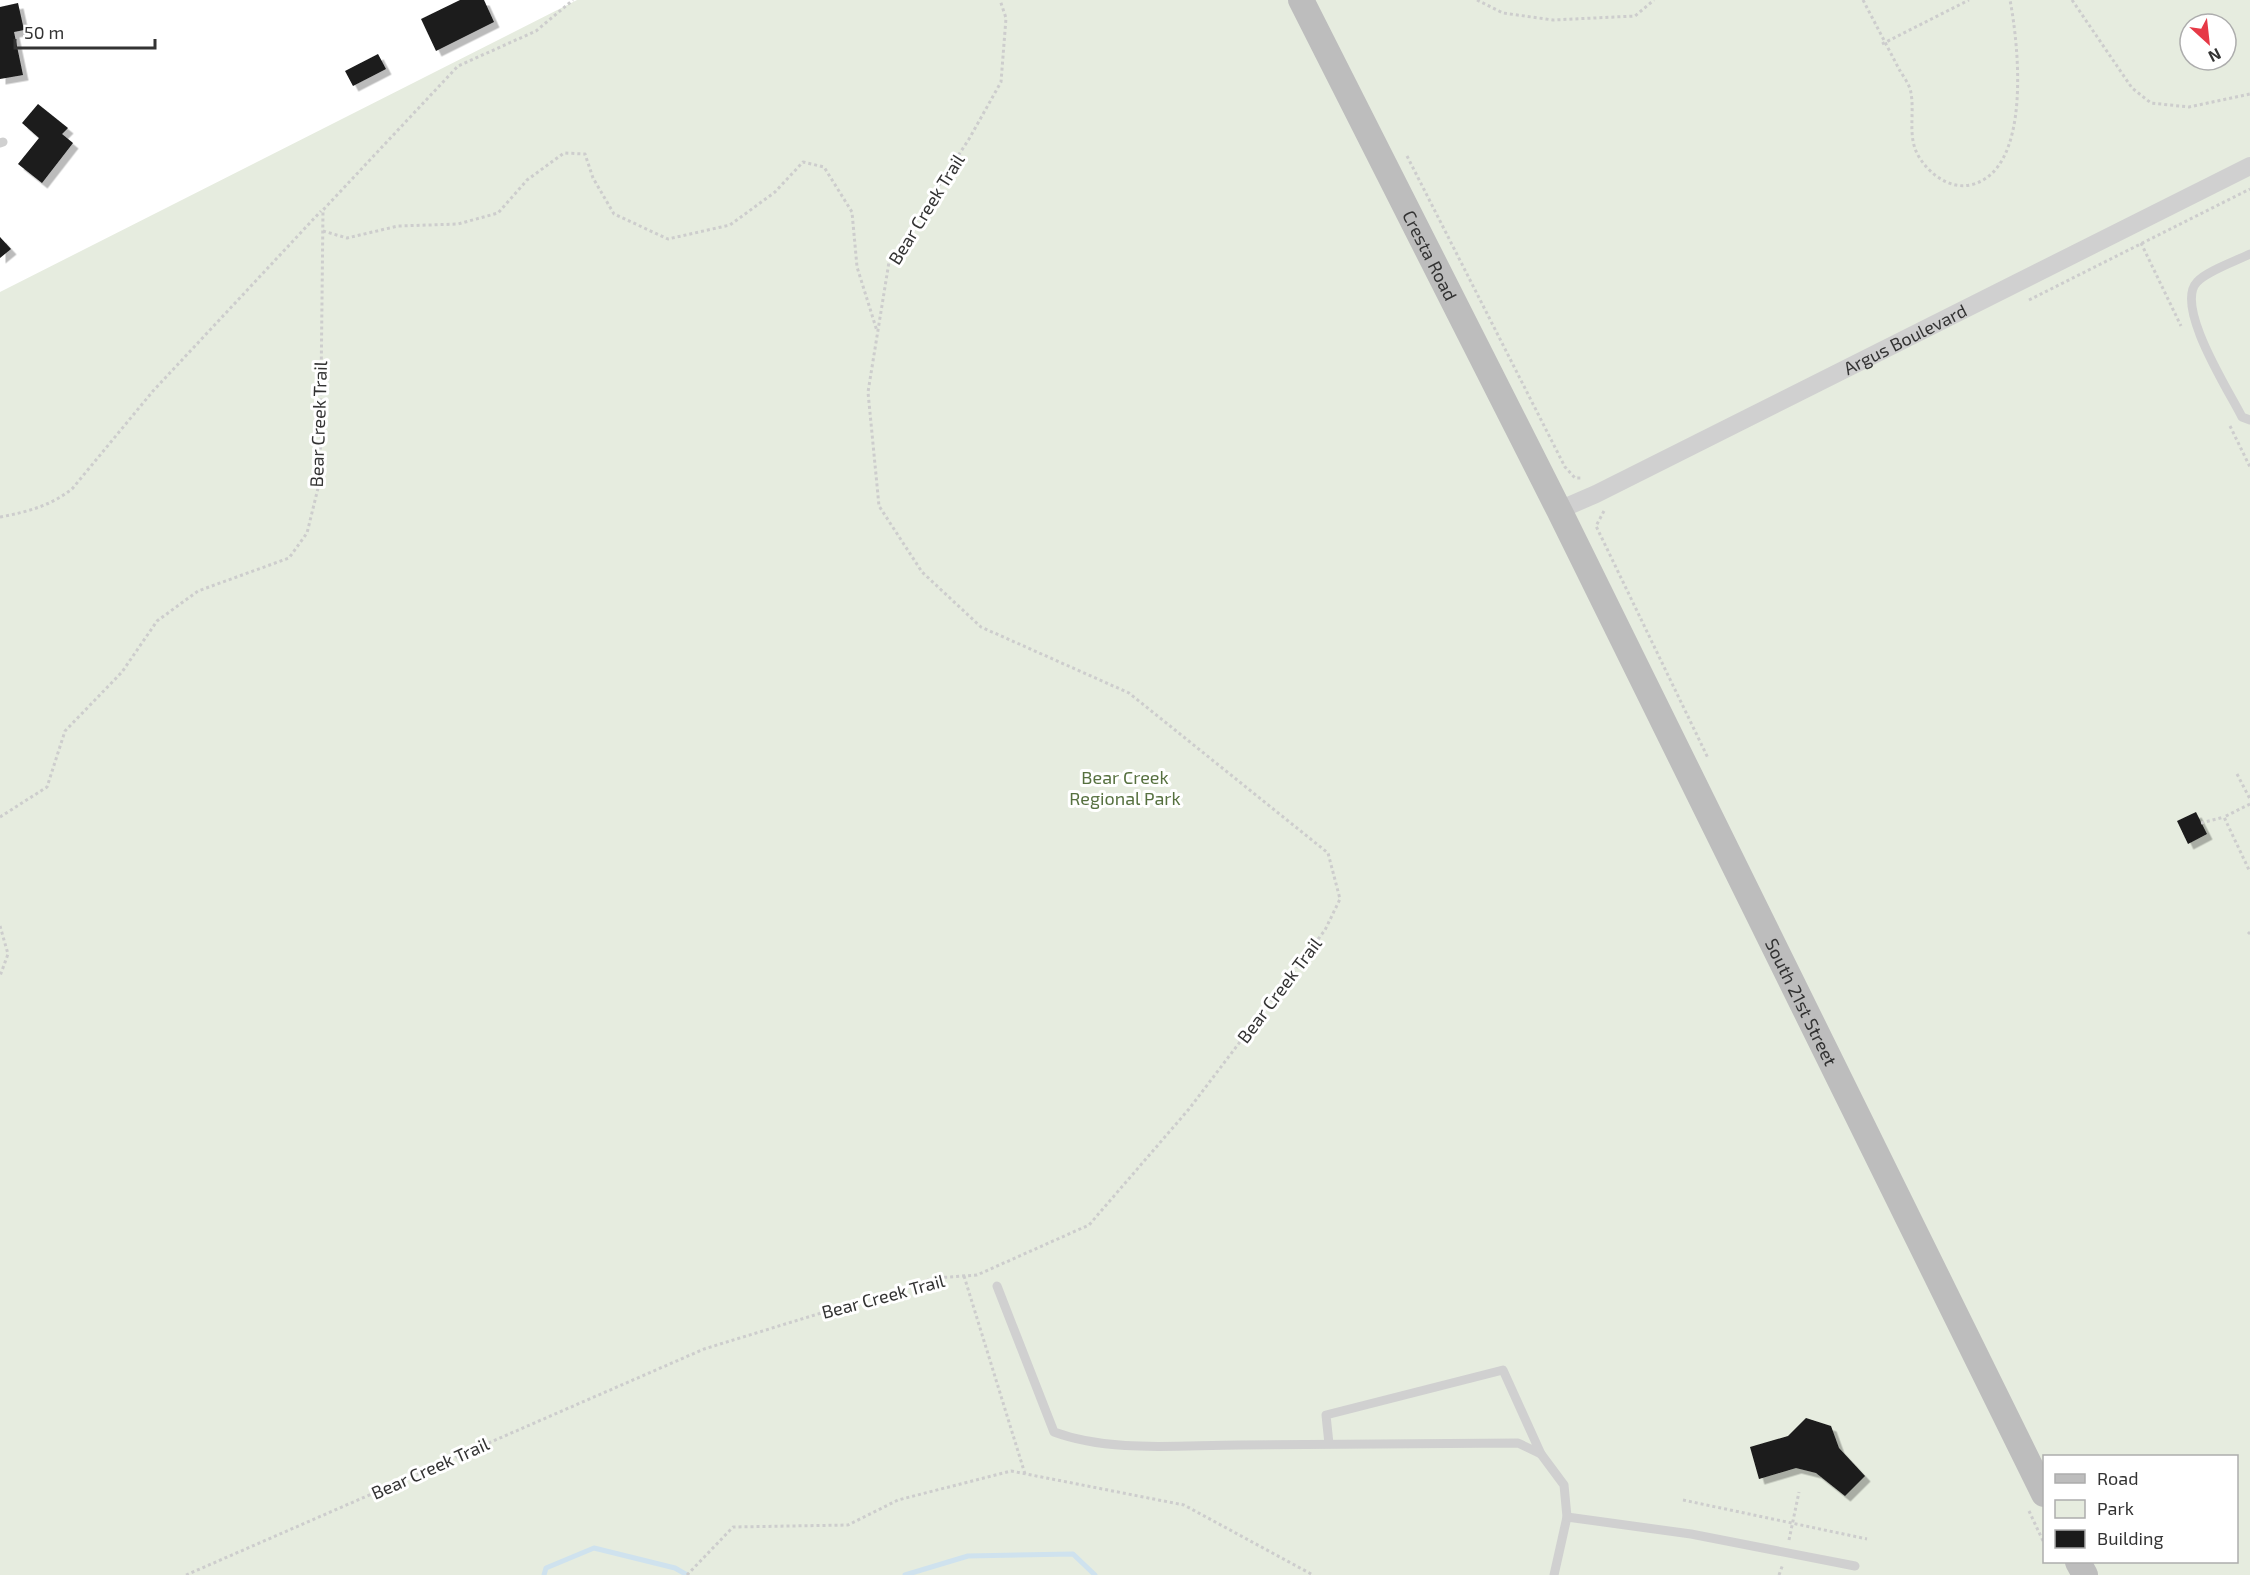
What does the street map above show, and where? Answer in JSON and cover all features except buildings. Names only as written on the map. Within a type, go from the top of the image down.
[{"type":"main road","name":"Cresta Road","points":[[1301,0],[1559,510]]},
{"type":"main road","name":"South 21st Street","points":[[1559,510],[2043,1492]]},
{"type":"street","name":"Argus Boulevard","points":[[1559,510],[1596,494],[2250,166]]},
{"type":"lane","points":[[2250,254],[2199,279],[2193,287],[2191,297],[2197,329],[2242,417],[2250,420]]},
{"type":"lane","points":[[997,1286],[1054,1431],[1080,1442],[1149,1445],[1518,1443],[1541,1454]]},
{"type":"lane","points":[[1329,1444],[1326,1415],[1503,1370],[1541,1454],[1564,1485],[1567,1517],[1554,1575]]},
{"type":"lane","points":[[1567,1517],[1691,1534],[1855,1566]]},
{"type":"path","points":[[0,517],[57,501],[72,489],[153,391],[458,66],[536,31],[573,0]]},
{"type":"path","name":"Bear Creek Trail","points":[[186,1575],[704,1349],[935,1278],[977,1275],[1089,1225],[1189,1109],[1325,930],[1340,899],[1328,853],[1129,693],[981,627],[922,572],[879,506],[868,392],[889,262],[969,140],[1000,82],[1006,18],[1000,0]]},
{"type":"path","points":[[1477,0],[1503,13],[1553,20],[1635,16],[1654,0]]},
{"type":"path","points":[[1863,0],[1911,92],[1911,132],[1919,158],[1935,176],[1959,187],[1983,182],[2003,162],[2015,130],[2015,23],[2010,0]]},
{"type":"path","points":[[1884,44],[1969,0]]},
{"type":"path","points":[[2072,0],[2132,88],[2151,103],[2189,108],[2250,94]]},
{"type":"path","points":[[1897,74],[1904,77]]},
{"type":"path","points":[[322,230],[347,238],[398,226],[458,224],[498,213],[527,180],[564,153],[585,154],[593,178],[614,214],[668,239],[730,225],[775,192],[803,162],[824,167],[852,212],[857,267],[877,333]]},
{"type":"path","points":[[1405,154],[1565,467],[1575,478],[1588,478]]},
{"type":"path","points":[[2023,302],[2250,189]]},
{"type":"path","name":"Bear Creek Trail","points":[[0,816],[47,787],[65,731],[122,672],[157,621],[198,591],[289,558],[307,533],[320,480],[323,210]]},
{"type":"path","points":[[1605,510],[1596,526],[1710,764]]},
{"type":"path","points":[[2237,774],[2250,799]]},
{"type":"path","points":[[2201,823],[2224,817],[2250,804]]},
{"type":"path","points":[[2224,817],[2250,872]]},
{"type":"path","points":[[0,926],[8,954],[0,976]]},
{"type":"path","points":[[964,1276],[1024,1474]]},
{"type":"path","points":[[687,1575],[733,1527],[848,1526],[898,1500],[1011,1471],[1184,1505],[1313,1575]]},
{"type":"path","points":[[1779,1575],[1799,1492]]},
{"type":"path","points":[[1683,1500],[1867,1539]]},
{"type":"green space","name":"Bear Creek Regional Park","points":[[577,0],[2250,0],[2250,1575],[0,1575],[0,292]]},
{"type":"waterway","points":[[544,1575],[546,1568],[594,1548],[675,1568],[687,1575]]},
{"type":"waterway","points":[[905,1575],[968,1556],[1073,1554],[1095,1575]]}]
